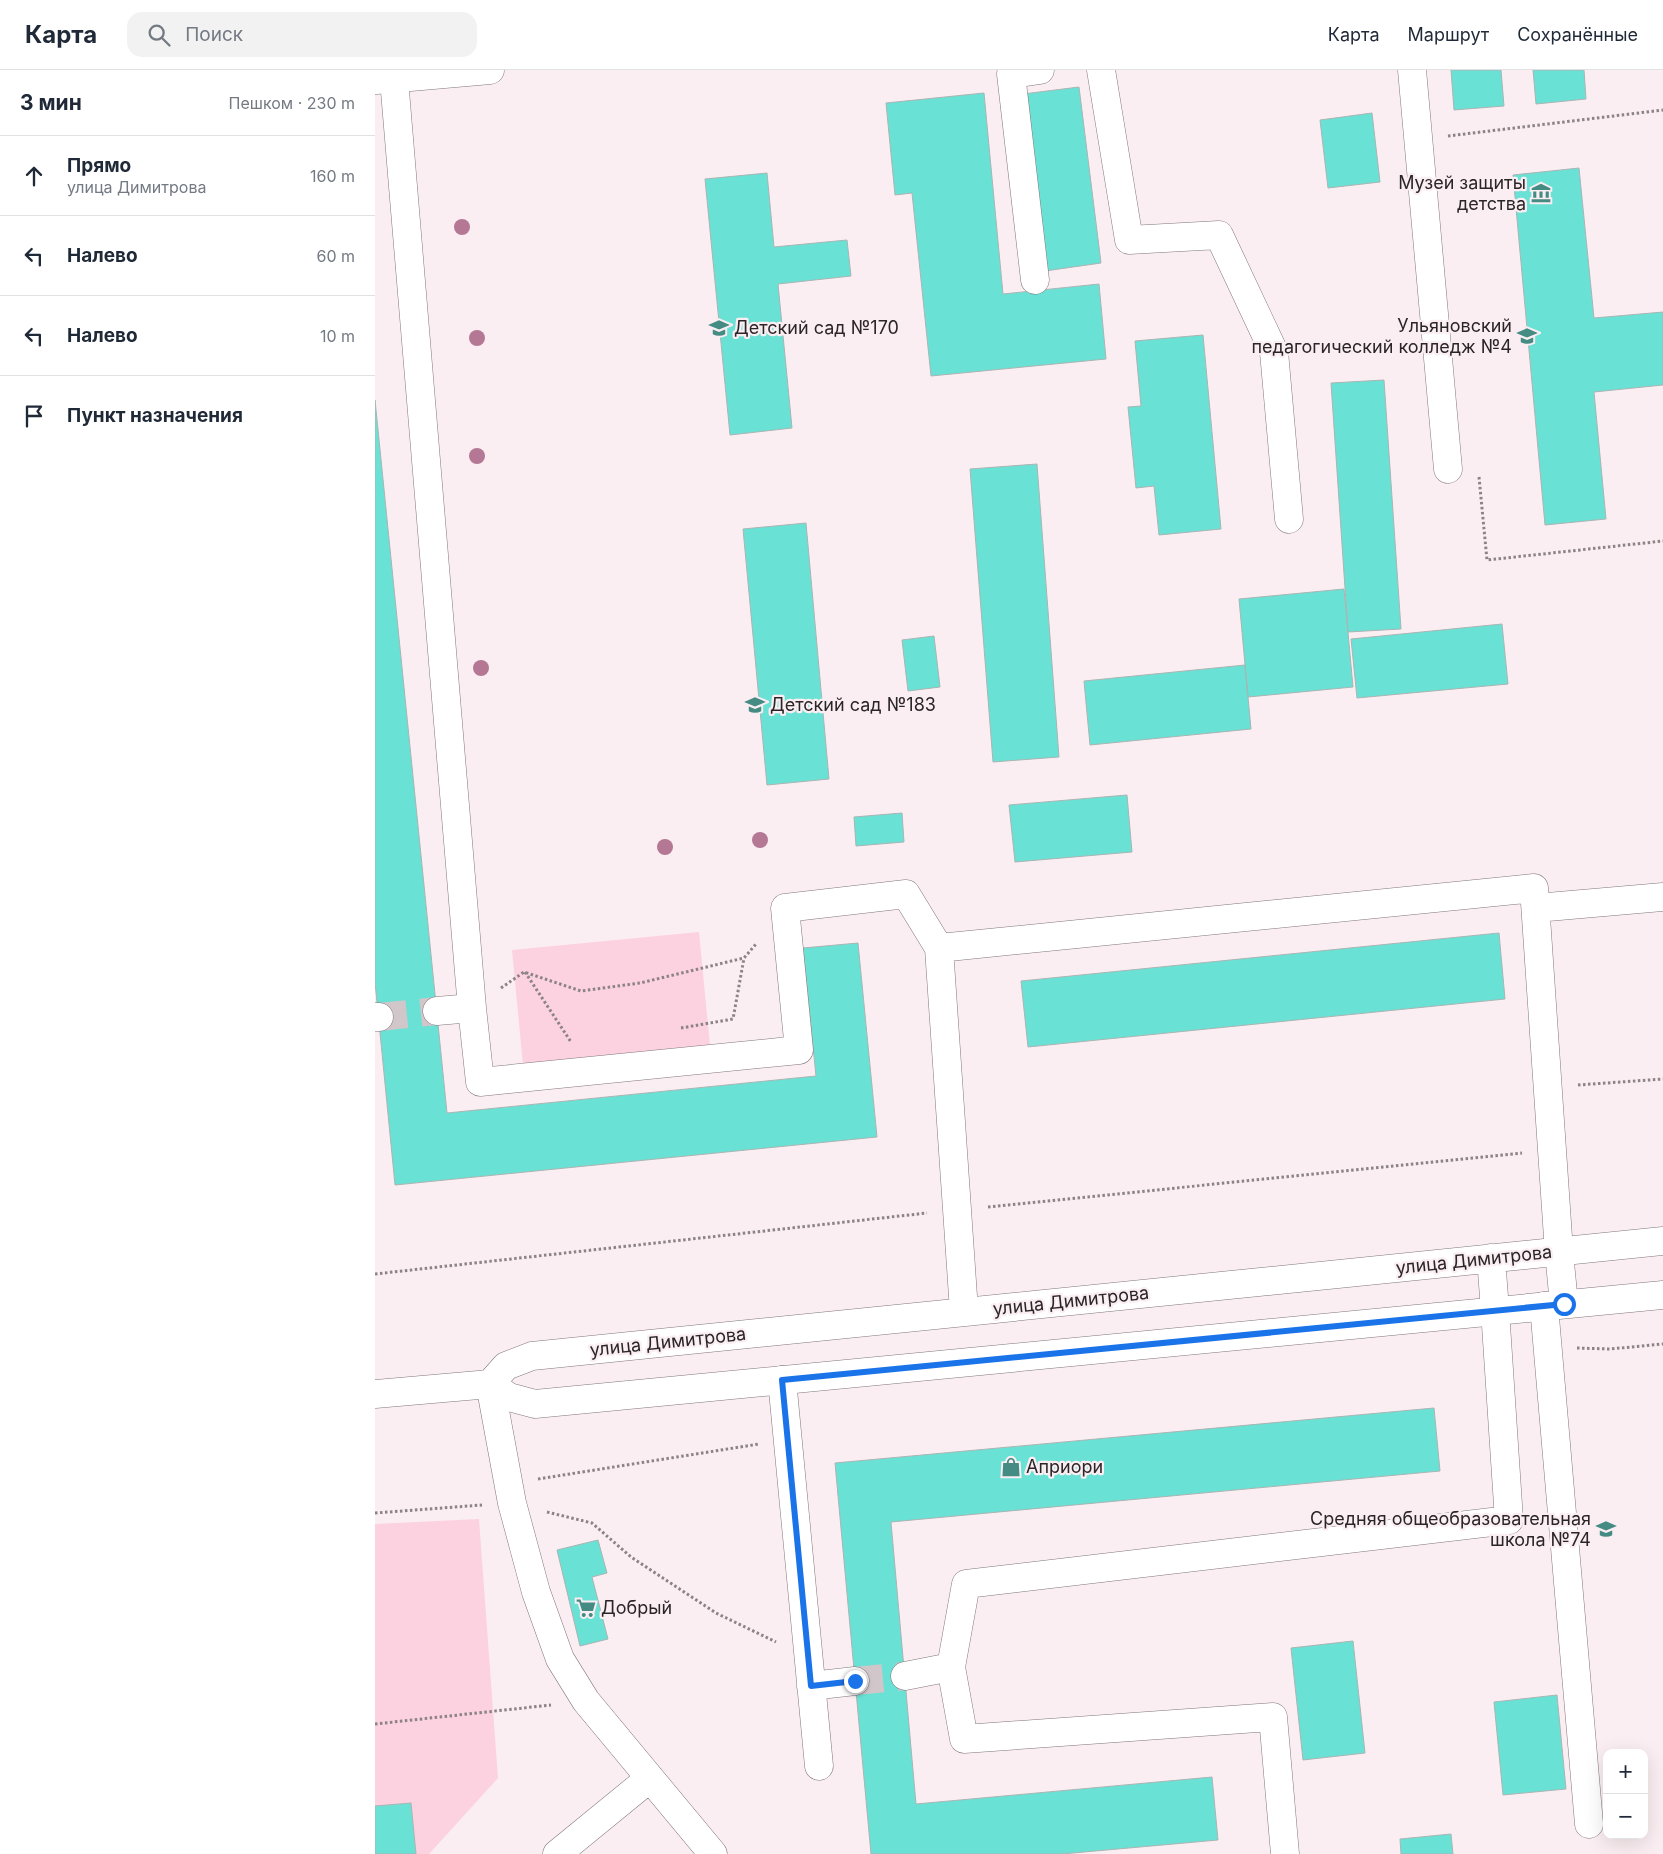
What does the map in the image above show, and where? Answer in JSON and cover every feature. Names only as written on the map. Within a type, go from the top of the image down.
[{"type":"main road","points":[[490,70],[384,79],[480,1082],[799,1050],[785,908],[906,894],[939,948],[964,1311]]},
{"type":"main road","points":[[1035,280],[1011,74],[1040,70]]},
{"type":"main road","points":[[1101,70],[1129,240],[1219,235],[1274,352],[1289,519]]},
{"type":"main road","points":[[1412,70],[1449,469]]},
{"type":"main road","points":[[939,948],[1534,888],[1559,1252],[1554,1305],[1589,1824]]},
{"type":"main road","points":[[1536,908],[1663,897]]},
{"type":"main road","points":[[437,1011],[472,1008]]},
{"type":"main road","name":"улица Димитрова","points":[[489,1384],[506,1366],[532,1356],[1663,1241]]},
{"type":"main road","points":[[1285,1854],[1273,1717],[964,1739],[951,1667],[966,1584],[1509,1520],[1491,1258]]},
{"type":"main road","points":[[375,1394],[489,1384],[509,1397],[535,1404],[1663,1295]]},
{"type":"main road","points":[[782,1380],[819,1766]]},
{"type":"main road","points":[[489,1384],[511,1503],[536,1592],[560,1658],[586,1701],[713,1854]]},
{"type":"main road","points":[[905,1676],[951,1667]]},
{"type":"main road","points":[[811,1686],[855,1681]]},
{"type":"main road","points":[[557,1854],[650,1778]]},
{"type":"path","points":[[1444,137],[1663,110]]},
{"type":"path","points":[[1479,472],[1487,560],[1663,541]]},
{"type":"path","points":[[679,1029],[733,1019],[744,958],[785,908]]},
{"type":"path","points":[[524,972],[581,990],[640,983],[744,958]]},
{"type":"path","points":[[472,1008],[524,972]]},
{"type":"path","points":[[524,972],[570,1042],[579,1041]]},
{"type":"path","points":[[1548,1088],[1663,1078]]},
{"type":"path","points":[[511,1503],[537,1480],[788,1439]]},
{"type":"path","points":[[375,1513],[511,1503],[592,1524],[631,1557],[717,1613],[809,1657]]},
{"type":"path","points":[[375,1724],[586,1701]]},
{"type":"shaded area","points":[[699,932],[710,1046],[523,1065],[512,950]]},
{"type":"shaded area","points":[[479,1519],[498,1778],[429,1854],[375,1854],[375,1524]]},
{"type":"building","points":[[1451,70],[1501,70],[1504,106],[1454,110]]},
{"type":"building","points":[[1533,70],[1584,70],[1586,99],[1536,104]]},
{"type":"building","points":[[1079,87],[1101,263],[1045,271],[1023,94]]},
{"type":"building","points":[[984,93],[1003,294],[1099,284],[1106,359],[931,376],[912,193],[895,195],[886,103]]},
{"type":"building","points":[[1372,113],[1380,182],[1328,188],[1320,120]]},
{"type":"building","points":[[1579,168],[1594,318],[1663,312],[1663,385],[1594,392],[1606,519],[1545,525],[1513,175]]},
{"type":"building","points":[[767,173],[774,247],[847,240],[851,276],[778,284],[792,428],[730,435],[705,179]]},
{"type":"building","points":[[1203,335],[1221,529],[1159,535],[1154,486],[1136,488],[1128,407],[1141,406],[1135,341]]},
{"type":"building","points":[[1384,380],[1401,629],[1348,632],[1331,383]]},
{"type":"building","points":[[375,400],[447,1113],[816,1076],[803,948],[858,943],[877,1137],[395,1185],[375,982]]},
{"type":"building","points":[[1037,464],[1059,757],[993,762],[970,469]]},
{"type":"building","points":[[806,523],[829,779],[767,785],[743,529]]},
{"type":"building","points":[[1344,589],[1353,687],[1248,697],[1239,599]]},
{"type":"building","points":[[1502,624],[1508,684],[1357,698],[1351,639]]},
{"type":"building","points":[[934,636],[940,687],[908,691],[902,640]]},
{"type":"building","points":[[1245,665],[1251,729],[1090,745],[1084,681]]},
{"type":"building","points":[[1127,795],[1132,852],[1015,862],[1009,805]]},
{"type":"building","points":[[902,813],[904,842],[856,846],[854,817]]},
{"type":"building","points":[[1499,933],[1505,999],[1028,1047],[1021,981]]},
{"type":"building","points":[[1434,1408],[1440,1471],[891,1522],[916,1804],[1212,1777],[1218,1840],[1062,1854],[871,1854],[835,1463]]},
{"type":"building","name":"Добрый","points":[[598,1540],[607,1573],[592,1577],[608,1639],[580,1646],[557,1550]]},
{"type":"building","points":[[1353,1641],[1365,1753],[1303,1760],[1291,1648]]},
{"type":"building","points":[[1557,1695],[1566,1789],[1503,1795],[1494,1702]]},
{"type":"building","points":[[411,1803],[416,1854],[375,1854],[375,1806]]},
{"type":"building","points":[[1451,1834],[1453,1854],[1401,1854],[1400,1839]]},
{"type":"tunnel","points":[[379,1017],[437,1011]]},
{"type":"tunnel","points":[[855,1681],[905,1676]]},
{"type":"place","name":"Музей защиты детства","points":[[1541,193]]},
{"type":"place","name":"Детский сад №170","points":[[719,328]]},
{"type":"place","name":"Ульяновский педагогический колледж №4","points":[[1527,336]]},
{"type":"place","name":"Детский сад №183","points":[[755,705]]},
{"type":"place","name":"Априори","points":[[1011,1467]]},
{"type":"place","name":"Средняя общеобразовательная школа №74","points":[[1606,1529]]},
{"type":"place","name":"Добрый","points":[[586,1608]]},
{"type":"route","points":[[855,1681],[811,1686],[782,1380],[1564,1304]]}]
